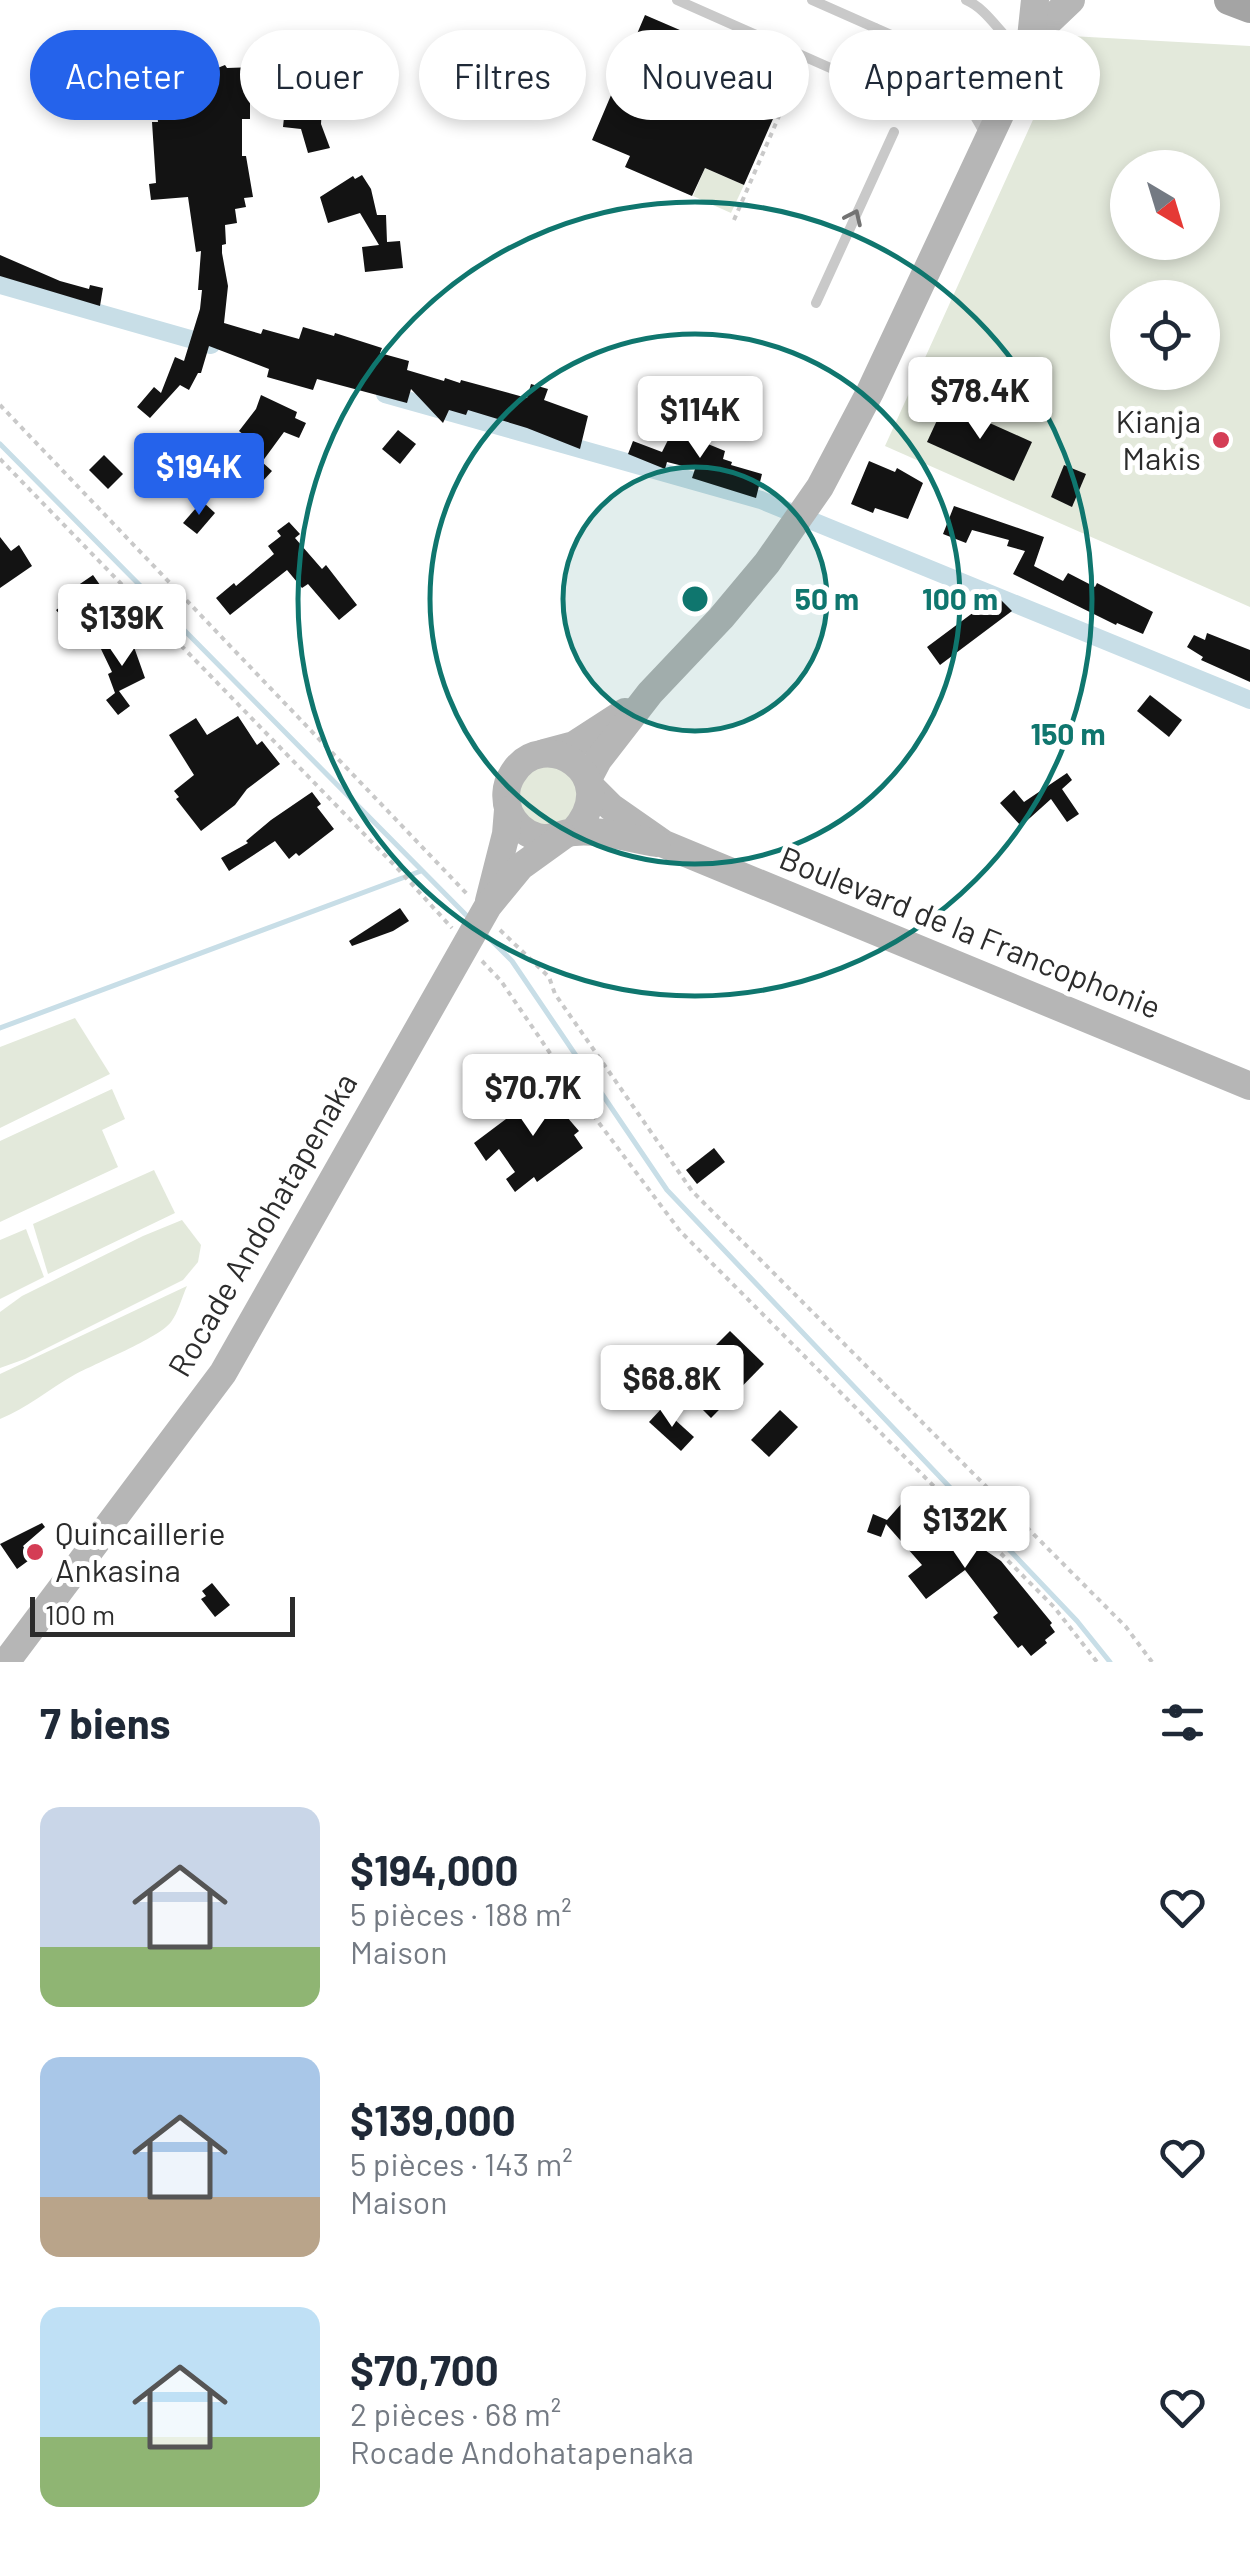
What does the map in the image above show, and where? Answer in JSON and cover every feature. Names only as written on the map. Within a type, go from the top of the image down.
[{"type":"main road","points":[[1031,30],[1035,0]]},
{"type":"main road","points":[[1043,30],[1071,0]]},
{"type":"main road","points":[[1228,0],[1250,8]]},
{"type":"main road","points":[[478,922],[520,868],[584,819],[598,760],[650,693],[767,563],[820,487],[870,392],[997,120]]},
{"type":"main road","points":[[478,922],[506,834],[506,798],[512,774],[531,757],[574,745],[650,693]]},
{"type":"main road","points":[[543,754],[570,759],[611,807],[664,844]]},
{"type":"main road","points":[[508,810],[514,822],[536,837],[568,834],[664,844]]},
{"type":"main road","name":"Boulevard de la Francophonie","points":[[664,844],[1250,1086]]},
{"type":"main road","name":"Rocade Andohatapenaka","points":[[6,1662],[222,1373],[478,922]]},
{"type":"lane","points":[[677,0],[745,30]]},
{"type":"lane","points":[[812,0],[881,30]]},
{"type":"lane","points":[[966,0],[976,4],[1000,30]]},
{"type":"lane","points":[[809,58],[859,78],[876,28]]},
{"type":"lane","points":[[978,120],[988,138]]},
{"type":"lane","points":[[816,303],[894,132]]},
{"type":"path","points":[[734,220],[777,120]]},
{"type":"path","points":[[0,405],[478,922],[501,980],[584,1103],[680,1231],[1054,1607],[1097,1662]]},
{"type":"path","points":[[0,460],[409,882],[533,958],[692,1191],[1126,1627],[1152,1662]]},
{"type":"shaded area","points":[[1100,38],[1250,46],[1250,607],[885,446],[1033,120],[1100,120]]},
{"type":"shaded area","points":[[705,168],[744,185],[731,213],[693,196]]},
{"type":"shaded area","points":[[544,763],[577,773],[582,815],[543,831],[519,810],[519,801],[523,782]]},
{"type":"shaded area","points":[[75,1018],[110,1074],[0,1128],[0,1047]]},
{"type":"shaded area","points":[[112,1089],[125,1119],[102,1130],[118,1167],[0,1222],[0,1141]]},
{"type":"shaded area","points":[[154,1170],[175,1213],[48,1274],[33,1224]]},
{"type":"shaded area","points":[[182,1220],[201,1245],[198,1262],[183,1280],[0,1368],[0,1312],[22,1296]]},
{"type":"shaded area","points":[[26,1229],[44,1277],[0,1299],[0,1240]]},
{"type":"shaded area","points":[[187,1286],[176,1314],[164,1328],[0,1419],[0,1374]]},
{"type":"building","points":[[645,15],[680,30],[639,30]]},
{"type":"building","points":[[220,67],[240,68],[242,156],[246,156],[253,197],[244,198],[246,207],[235,209],[237,223],[225,225],[226,244],[222,245],[222,253],[228,286],[224,323],[261,334],[263,329],[299,339],[303,327],[334,336],[335,333],[409,361],[407,370],[527,398],[531,384],[548,389],[544,400],[588,416],[580,449],[468,410],[466,415],[449,410],[443,423],[411,389],[407,403],[317,379],[313,390],[267,377],[269,369],[209,346],[201,373],[189,390],[180,385],[150,418],[137,407],[154,387],[161,393],[175,357],[184,361],[202,290],[198,290],[201,251],[196,252],[188,197],[151,200],[149,184],[156,183],[152,122],[220,120]]},
{"type":"building","points":[[606,107],[606,120],[773,120],[744,185],[705,168],[692,196],[625,167],[630,156],[592,140]]},
{"type":"building","points":[[284,120],[321,120],[330,148],[308,153],[301,129],[283,127]]},
{"type":"building","points":[[362,175],[371,189],[377,215],[386,215],[387,242],[400,241],[403,268],[365,272],[362,247],[379,245],[360,213],[328,223],[320,197],[353,176],[355,179]]},
{"type":"building","points":[[0,255],[60,281],[89,289],[90,285],[103,288],[100,306],[0,276]]},
{"type":"building","points":[[261,395],[297,412],[295,418],[306,423],[299,438],[284,432],[262,462],[272,471],[248,497],[234,483],[229,488],[213,471],[235,450],[234,443],[244,435],[239,431],[256,409]]},
{"type":"building","points":[[945,403],[1032,442],[1014,481],[927,442]]},
{"type":"building","points":[[679,418],[695,422],[691,437],[725,451],[723,459],[731,465],[762,474],[756,498],[692,478],[695,469],[667,462],[665,469],[628,454],[633,441],[662,452]]},
{"type":"building","points":[[398,430],[416,444],[400,464],[382,449]]},
{"type":"building","points":[[104,455],[123,474],[108,489],[89,470]]},
{"type":"building","points":[[869,461],[895,472],[897,468],[923,483],[908,519],[875,508],[873,513],[851,504]]},
{"type":"building","points":[[1064,465],[1086,474],[1072,507],[1051,497]]},
{"type":"building","points":[[202,501],[215,513],[197,534],[183,523]]},
{"type":"building","points":[[954,506],[1044,537],[1034,566],[1063,581],[1068,573],[1095,587],[1097,583],[1153,612],[1143,634],[1116,625],[1013,574],[1025,551],[1007,546],[1009,540],[972,530],[966,543],[943,534]]},
{"type":"building","points":[[289,522],[300,534],[295,538],[322,569],[326,565],[357,605],[339,620],[308,584],[302,588],[287,570],[230,615],[216,598],[274,554],[268,546],[281,536],[277,531]]},
{"type":"building","points":[[0,537],[11,551],[19,545],[32,566],[0,588]]},
{"type":"building","points":[[93,575],[105,592],[112,586],[132,610],[117,612],[109,606],[112,613],[84,618],[71,628],[56,610],[63,605],[58,599]]},
{"type":"building","points":[[996,595],[1012,611],[940,665],[927,647]]},
{"type":"building","points":[[125,633],[145,678],[119,691],[130,706],[118,715],[106,700],[115,693],[108,674],[112,672],[100,647]]},
{"type":"building","points":[[1207,633],[1250,650],[1250,682],[1201,660],[1203,657],[1187,647],[1194,635],[1205,640]]},
{"type":"building","points":[[1150,695],[1182,720],[1169,737],[1137,711]]},
{"type":"building","points":[[238,716],[257,745],[262,741],[280,764],[201,831],[176,799],[179,797],[174,791],[194,775],[169,735],[196,718],[207,735]]},
{"type":"building","points":[[1067,773],[1072,780],[1062,789],[1079,814],[1067,822],[1051,799],[1021,826],[1000,803],[1014,790],[1024,802]]},
{"type":"building","points":[[312,792],[321,804],[317,807],[334,829],[299,856],[296,853],[289,859],[275,841],[229,871],[221,858],[248,843],[271,820]]},
{"type":"building","points":[[400,908],[409,921],[352,946],[349,941]]},
{"type":"building","points":[[551,1085],[561,1099],[555,1103],[579,1131],[574,1135],[583,1148],[537,1182],[534,1177],[515,1192],[506,1179],[515,1172],[499,1149],[486,1161],[474,1143]]},
{"type":"building","points":[[714,1148],[725,1162],[697,1184],[686,1170]]},
{"type":"building","points":[[730,1331],[764,1364],[711,1418],[677,1384]]},
{"type":"building","points":[[662,1408],[694,1437],[681,1451],[649,1422]]},
{"type":"building","points":[[780,1410],[798,1427],[769,1457],[751,1440]]},
{"type":"building","points":[[911,1493],[942,1527],[950,1520],[973,1551],[979,1546],[1001,1561],[1052,1623],[1055,1632],[1045,1640],[1047,1643],[1031,1656],[1022,1645],[1018,1648],[993,1617],[998,1613],[965,1570],[926,1599],[908,1576],[922,1565],[886,1524],[881,1537],[867,1532],[873,1514],[887,1520]]},
{"type":"building","points":[[42,1523],[45,1527],[23,1546],[32,1558],[17,1569],[0,1544]]},
{"type":"building","points":[[212,1583],[230,1605],[215,1617],[201,1599],[206,1596],[202,1591]]},
{"type":"waterway","points":[[0,285],[211,345]]},
{"type":"waterway","points":[[385,394],[761,500],[1250,700]]},
{"type":"waterway","points":[[0,444],[469,918]]},
{"type":"waterway","points":[[0,1028],[421,871]]},
{"type":"waterway","points":[[484,933],[512,961],[667,1190],[1077,1621],[1110,1662]]},
{"type":"place","name":"Kianja Makis","points":[[1221,440]]},
{"type":"place","name":"Quincaillerie Ankasina","points":[[35,1552]]}]
